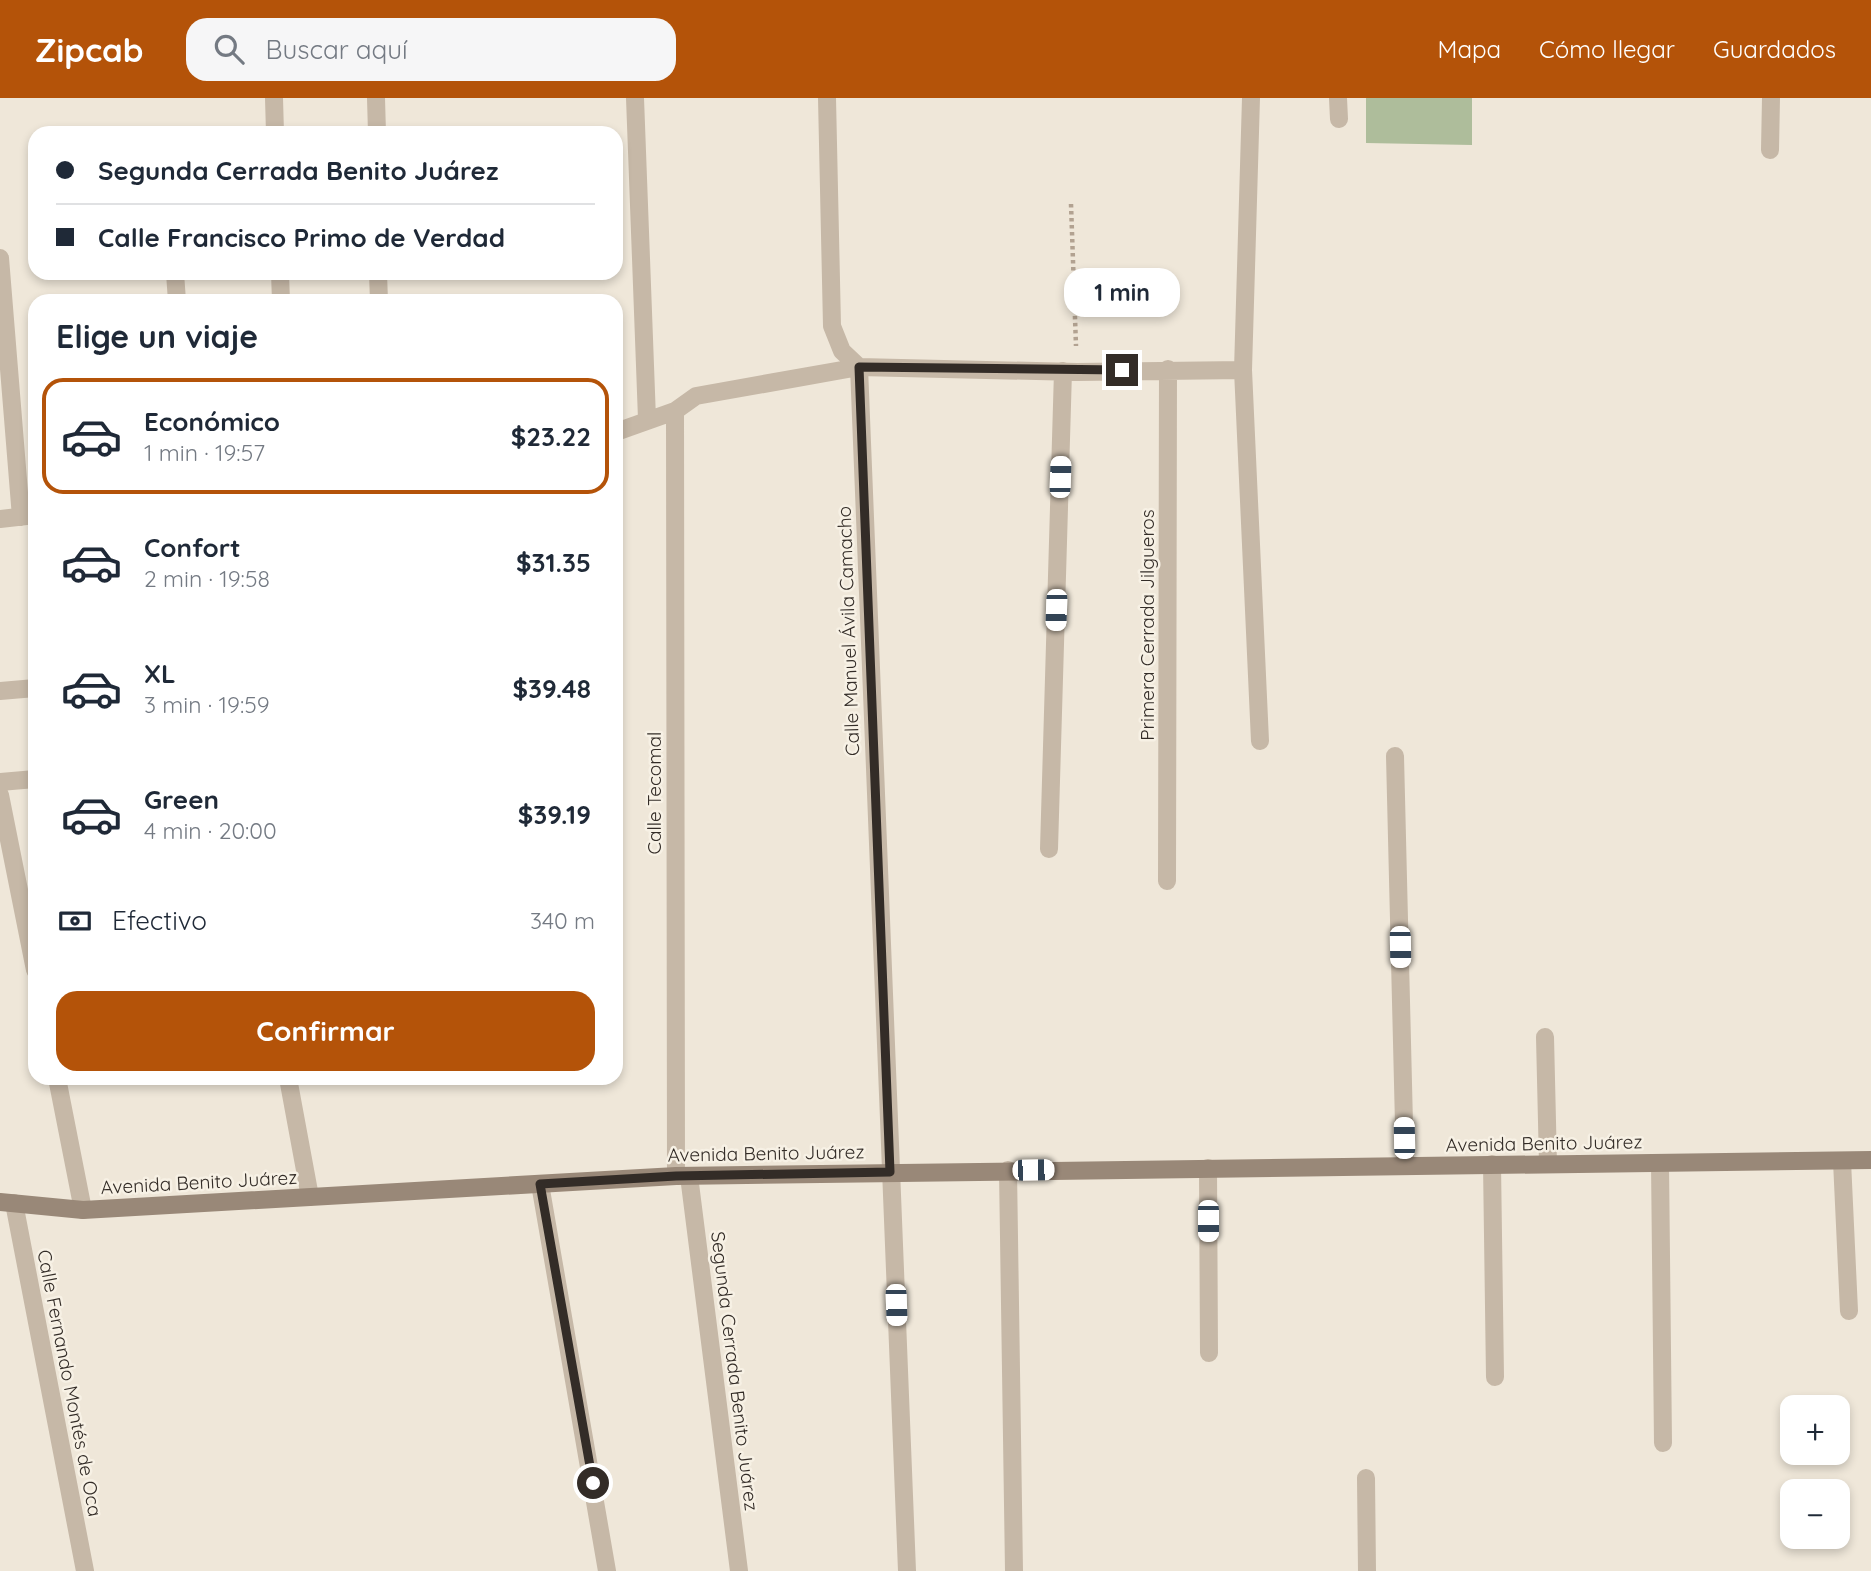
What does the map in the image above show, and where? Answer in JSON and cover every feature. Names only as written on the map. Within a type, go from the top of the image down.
[{"type":"main road","name":"Avenida Benito Juárez","points":[[7,1203],[83,1210],[682,1176],[1871,1160]]},
{"type":"street","points":[[274,98],[275,126]]},
{"type":"street","points":[[376,98],[377,126]]},
{"type":"street","points":[[635,98],[647,419]]},
{"type":"street","points":[[827,98],[832,326],[842,351],[859,367]]},
{"type":"street","points":[[1251,98],[1242,370],[1260,741]]},
{"type":"street","points":[[1338,98],[1339,120]]},
{"type":"street","points":[[1770,150],[1771,98]]},
{"type":"street","points":[[0,258],[28,516],[0,519]]},
{"type":"street","points":[[623,429],[675,411],[696,396],[859,367],[1070,372],[1242,370]]},
{"type":"street","name":"Calle Manuel Ávila Camacho","points":[[859,367],[907,1571]]},
{"type":"street","name":"Primera Cerrada Jilgueros","points":[[1167,881],[1168,369]]},
{"type":"street","points":[[1049,849],[1070,372]]},
{"type":"street","name":"Calle Tecomal","points":[[675,411],[682,1176]]},
{"type":"street","points":[[0,691],[28,689]]},
{"type":"street","points":[[1395,755],[1405,1165]]},
{"type":"street","points":[[0,782],[28,780]]},
{"type":"street","points":[[0,795],[28,935]]},
{"type":"street","points":[[1545,1037],[1548,1164]]},
{"type":"street","points":[[58,1085],[83,1210]]},
{"type":"street","points":[[289,1085],[310,1197]]},
{"type":"street","points":[[1842,1161],[1849,1311]]},
{"type":"street","points":[[1660,1163],[1663,1443]]},
{"type":"street","points":[[1492,1164],[1495,1377]]},
{"type":"street","points":[[1208,1168],[1209,1353]]},
{"type":"street","points":[[1009,1170],[1014,1571]]},
{"type":"street","name":"Segunda Cerrada Benito Juárez","points":[[682,1176],[739,1571]]},
{"type":"street","points":[[540,1184],[607,1571]]},
{"type":"street","name":"Calle Fernando Montés de Oca","points":[[7,1203],[85,1571]]},
{"type":"street","points":[[1366,1478],[1367,1571]]},
{"type":"path","points":[[1070,372],[1072,204]]},
{"type":"green space","points":[[1366,98],[1472,98],[1472,145],[1366,143]]},
{"type":"route","points":[[593,1483],[540,1184],[676,1176],[890,1172],[859,367],[1077,372],[1122,370]]}]
